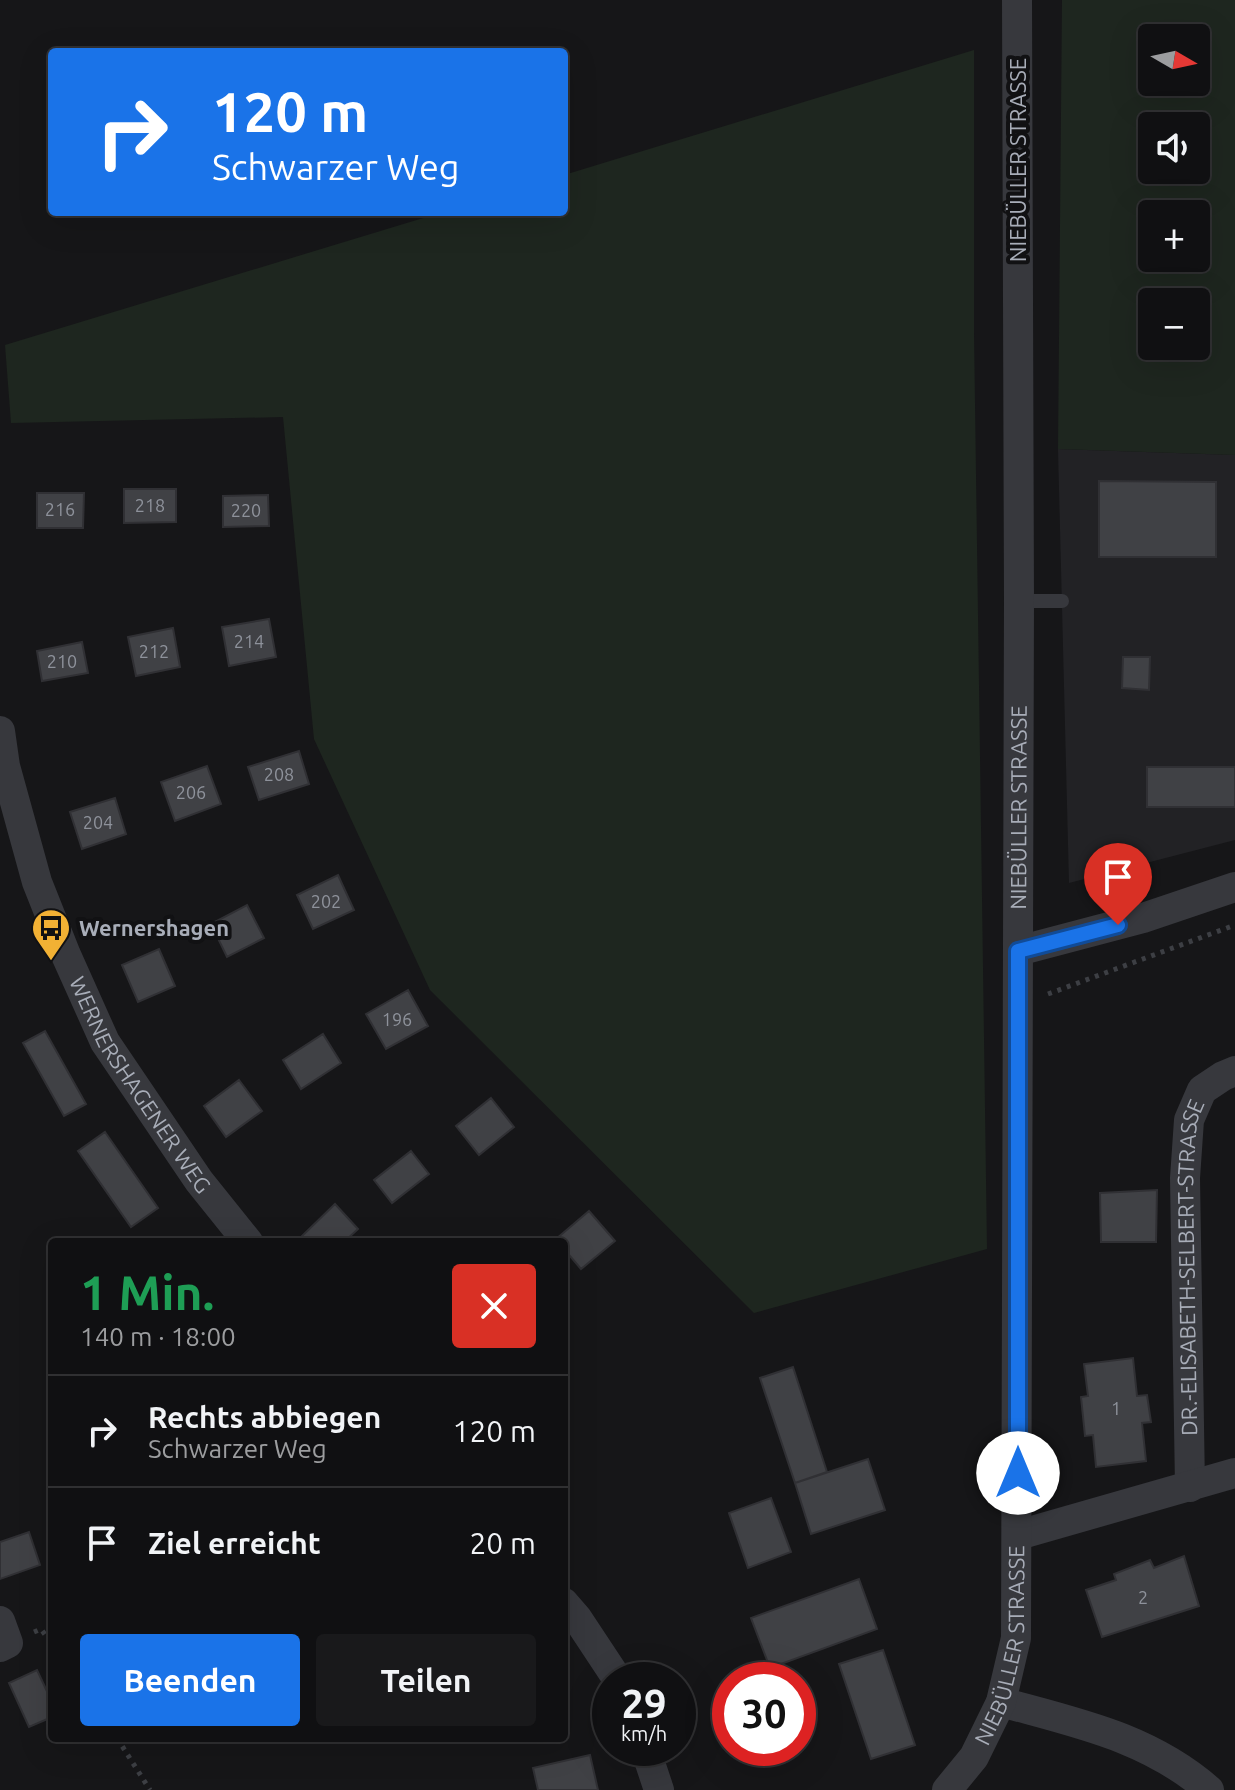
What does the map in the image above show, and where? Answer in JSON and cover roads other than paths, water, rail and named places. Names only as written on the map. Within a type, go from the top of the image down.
[{"type":"street","name":"NIEBÜLLER STRASSE","points":[[947,1790],[974,1757],[1001,1702],[1016,1638],[1017,0]]},
{"type":"street","name":"WERNERSHAGENER WEG","points":[[0,731],[3,766],[37,882],[105,1042],[199,1181],[245,1238]]},
{"type":"street","points":[[1018,951],[1143,918],[1235,887]]},
{"type":"street","name":"DR.-ELISABETH-SELBERT-STRASSE","points":[[1190,1487],[1185,1178],[1189,1120],[1202,1090],[1235,1071]]},
{"type":"street","points":[[1018,1535],[1235,1473]]},
{"type":"street","points":[[568,1608],[606,1662]]},
{"type":"street","points":[[0,1621],[8,1643],[0,1647]]},
{"type":"street","points":[[1001,1702],[1117,1734],[1172,1762],[1209,1790]]},
{"type":"street","points":[[651,1766],[659,1790]]},
{"type":"lane","points":[[1019,601],[1062,601]]},
{"type":"place","name":"Wernershagen","points":[[51,962]]}]
